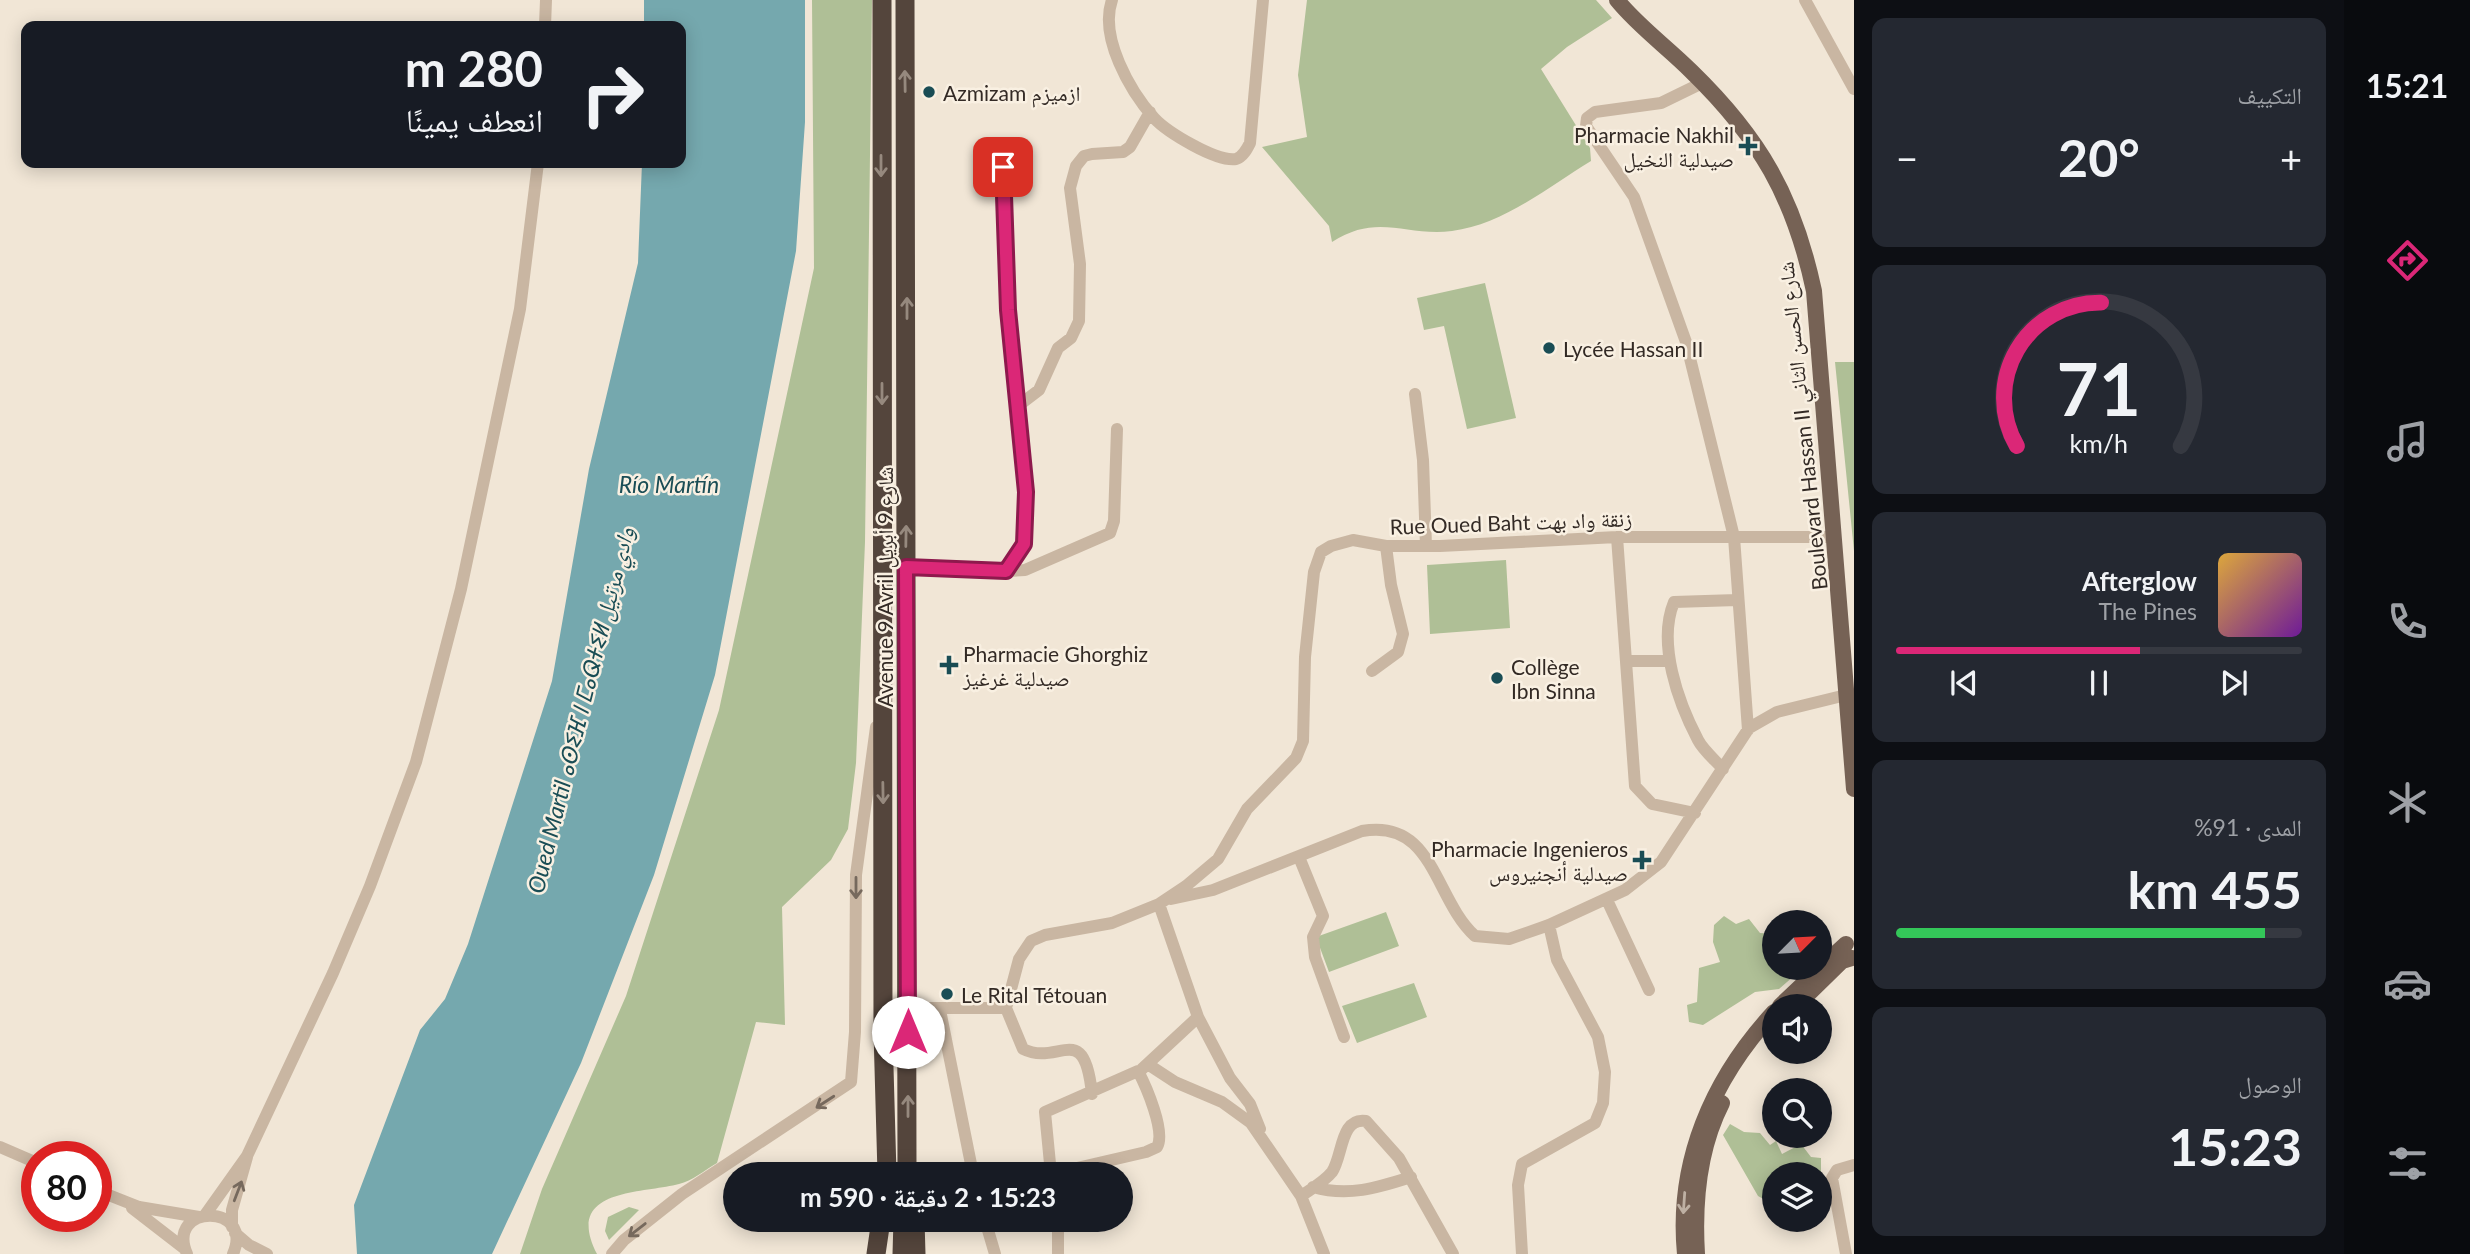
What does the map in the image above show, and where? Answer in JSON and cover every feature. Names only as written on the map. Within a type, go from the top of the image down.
[{"type":"highway","name":"Avenue 9 Avril شارع 9 أبريل","points":[[882,0],[887,1162]]},
{"type":"highway","name":"Avenue 9 Avril شارع 9 أبريل","points":[[905,0],[908,1162]]},
{"type":"highway","points":[[876,1254],[879,1232]]},
{"type":"highway","points":[[888,1232],[888,1254]]},
{"type":"highway","points":[[902,1254],[903,1232]]},
{"type":"highway","points":[[915,1232],[916,1254]]},
{"type":"main road","name":"Boulevard Hassan II شارع الحسن الثاني","points":[[1617,0],[1702,83],[1744,130],[1777,180],[1804,243],[1814,291],[1854,789]]},
{"type":"main road","points":[[1832,959],[1852,944]]},
{"type":"main road","points":[[1808,994],[1842,961],[1852,944]]},
{"type":"main road","points":[[1793,994],[1807,980]]},
{"type":"main road","points":[[1685,1254],[1685,1186],[1700,1125],[1722,1082],[1762,1029]]},
{"type":"main road","points":[[1697,1254],[1699,1181],[1715,1116],[1747,1061],[1762,1043]]},
{"type":"street","points":[[545,21],[546,0]]},
{"type":"street","points":[[1112,0],[1108,26],[1113,44],[1138,95],[1150,112],[1165,129],[1218,156],[1236,159],[1242,156],[1250,143],[1263,0]]},
{"type":"street","points":[[1805,0],[1852,80]]},
{"type":"street","points":[[1702,83],[1661,103],[1595,112],[1587,118],[1586,126],[1623,180],[1642,215],[1686,342],[1734,537],[1748,730]]},
{"type":"street","points":[[1018,406],[1039,390],[1058,348],[1071,338],[1079,321],[1080,264],[1070,188],[1076,166],[1084,156],[1092,153],[1123,152],[1130,147],[1150,112]]},
{"type":"street","points":[[1003,167],[1008,310],[1026,524],[1024,544],[1006,571]]},
{"type":"street","points":[[233,1254],[232,1210],[247,1156],[359,915],[401,804],[428,719],[461,589],[520,309],[537,168]]},
{"type":"street","points":[[1415,394],[1423,460],[1426,546]]},
{"type":"street","points":[[906,567],[1025,570],[1110,533],[1114,521],[1117,429]]},
{"type":"street","points":[[1617,537],[1635,786],[1652,804],[1695,813]]},
{"type":"street","name":"Rue Oued Baht زنقة واد بهت","points":[[1006,1008],[1019,959],[1031,942],[1045,935],[1112,923],[1163,902],[1218,859],[1247,809],[1284,772],[1299,750],[1305,717],[1305,657],[1314,572],[1321,552],[1341,541],[1385,546],[1426,546],[1617,537],[1835,537]]},
{"type":"street","points":[[1372,671],[1398,652],[1403,634],[1385,546]]},
{"type":"street","points":[[1723,769],[1699,742],[1682,704],[1670,661],[1669,614],[1674,602],[1737,600]]},
{"type":"street","points":[[1626,660],[1670,661]]},
{"type":"street","points":[[1262,1137],[1250,1104],[1230,1078],[1198,1017],[1163,902],[1213,890],[1362,831],[1393,830],[1424,853],[1455,914],[1475,936],[1509,939],[1607,900],[1645,877],[1661,862],[1748,730],[1761,719],[1777,712],[1846,695]]},
{"type":"street","points":[[612,1254],[624,1240],[682,1194],[851,1082],[855,1032],[856,875],[871,752],[883,699]]},
{"type":"street","points":[[1299,857],[1323,916],[1313,937],[1315,957],[1344,1037]]},
{"type":"street","points":[[1607,900],[1649,990]]},
{"type":"street","points":[[1522,1254],[1518,1185],[1522,1164],[1595,1123],[1602,1110],[1605,1086],[1598,1037],[1557,960],[1549,925]]},
{"type":"street","points":[[908,1008],[1006,1008],[1023,1049],[1031,1053],[1070,1047],[1077,1051],[1090,1076],[1092,1094]]},
{"type":"street","points":[[940,1010],[971,1162]]},
{"type":"street","points":[[1049,1162],[1045,1112],[1092,1094],[1144,1068],[1198,1017]]},
{"type":"street","points":[[1144,1068],[1235,1110],[1262,1137],[1301,1196],[1325,1254]]},
{"type":"street","points":[[1098,1162],[1157,1147],[1160,1138],[1144,1068]]},
{"type":"street","points":[[1301,1196],[1332,1171],[1345,1133],[1359,1120],[1366,1121],[1378,1131],[1411,1177],[1453,1254]]},
{"type":"street","points":[[0,1147],[21,1156]]},
{"type":"street","points":[[186,1252],[186,1230],[202,1216],[247,1156]]},
{"type":"street","points":[[1846,1254],[1832,1178],[1837,1170],[1854,1165]]},
{"type":"street","points":[[1313,1187],[1335,1193],[1349,1193],[1411,1177]]},
{"type":"street","points":[[112,1197],[158,1212],[218,1215],[249,1245],[267,1254]]},
{"type":"street","points":[[120,1200],[186,1252]]},
{"type":"street","points":[[989,1232],[995,1254]]},
{"type":"street","points":[[1058,1232],[1058,1254]]},
{"type":"green space","points":[[812,0],[872,0],[865,542],[856,763],[848,829],[831,860],[782,907],[785,1025],[756,1022],[717,1163],[684,1183],[627,1193],[598,1205],[590,1217],[589,1232],[597,1254],[520,1254],[542,1189],[626,996],[719,710],[814,268]]},
{"type":"green space","points":[[1307,0],[1596,0],[1612,18],[1567,47],[1541,69],[1590,148],[1591,161],[1524,204],[1471,227],[1436,232],[1364,228],[1332,242],[1329,226],[1262,147],[1307,137],[1298,75]]},
{"type":"green space","points":[[1485,283],[1516,418],[1467,429],[1444,326],[1424,330],[1417,298]]},
{"type":"green space","points":[[1835,362],[1854,362],[1854,551]]},
{"type":"green space","points":[[1506,560],[1510,628],[1430,634],[1427,565]]},
{"type":"green space","points":[[1386,912],[1399,946],[1329,972],[1316,937]]},
{"type":"green space","points":[[1724,916],[1736,924],[1749,919],[1762,933],[1762,980],[1789,980],[1779,989],[1755,992],[1703,1025],[1689,1022],[1687,1005],[1697,1002],[1699,968],[1720,962],[1713,942],[1714,925]]},
{"type":"green space","points":[[1414,983],[1427,1017],[1357,1043],[1342,1006]]},
{"type":"green space","points":[[1730,1124],[1744,1132],[1760,1133],[1762,1148],[1779,1148],[1782,1154],[1793,1148],[1804,1148],[1811,1157],[1821,1158],[1821,1162],[1762,1162],[1762,1198],[1758,1196],[1723,1135]]},
{"type":"green space","points":[[629,1207],[639,1210],[609,1240],[605,1231],[608,1217]]},
{"type":"water","name":"Río Martín","points":[[644,0],[805,0],[805,122],[796,251],[715,675],[654,875],[581,1063],[492,1254],[357,1254],[354,1205],[420,1030],[445,999],[468,944],[552,681],[589,469],[638,263],[642,168],[686,168],[686,21],[644,21]]},
{"type":"place","name":"Azmizam ازميزم","points":[[929,92]]},
{"type":"place","name":"Pharmacie Nakhil صيدلية النخيل","points":[[1748,146]]},
{"type":"place","name":"Lycée Hassan II","points":[[1549,348]]},
{"type":"place","name":"Pharmacie Ghorghiz صيدلية غرغيز","points":[[949,665]]},
{"type":"place","name":"Collège Ibn Sinna","points":[[1497,678]]},
{"type":"place","name":"Pharmacie Ingenieros صيدلية أنجنيروس","points":[[1642,860]]},
{"type":"place","name":"Le Rital Tétouan","points":[[947,994]]},
{"type":"route","points":[[908,1032],[906,567],[1006,571],[1024,544],[1026,492],[1008,310],[1003,167]]},
{"type":"water label","name":"Oued Martil ⴰⵙⵉⴼ ⵏ ⵎⴰⵕⵜⵉⵍ وادي مرتيل","points":[[580,710]]}]
